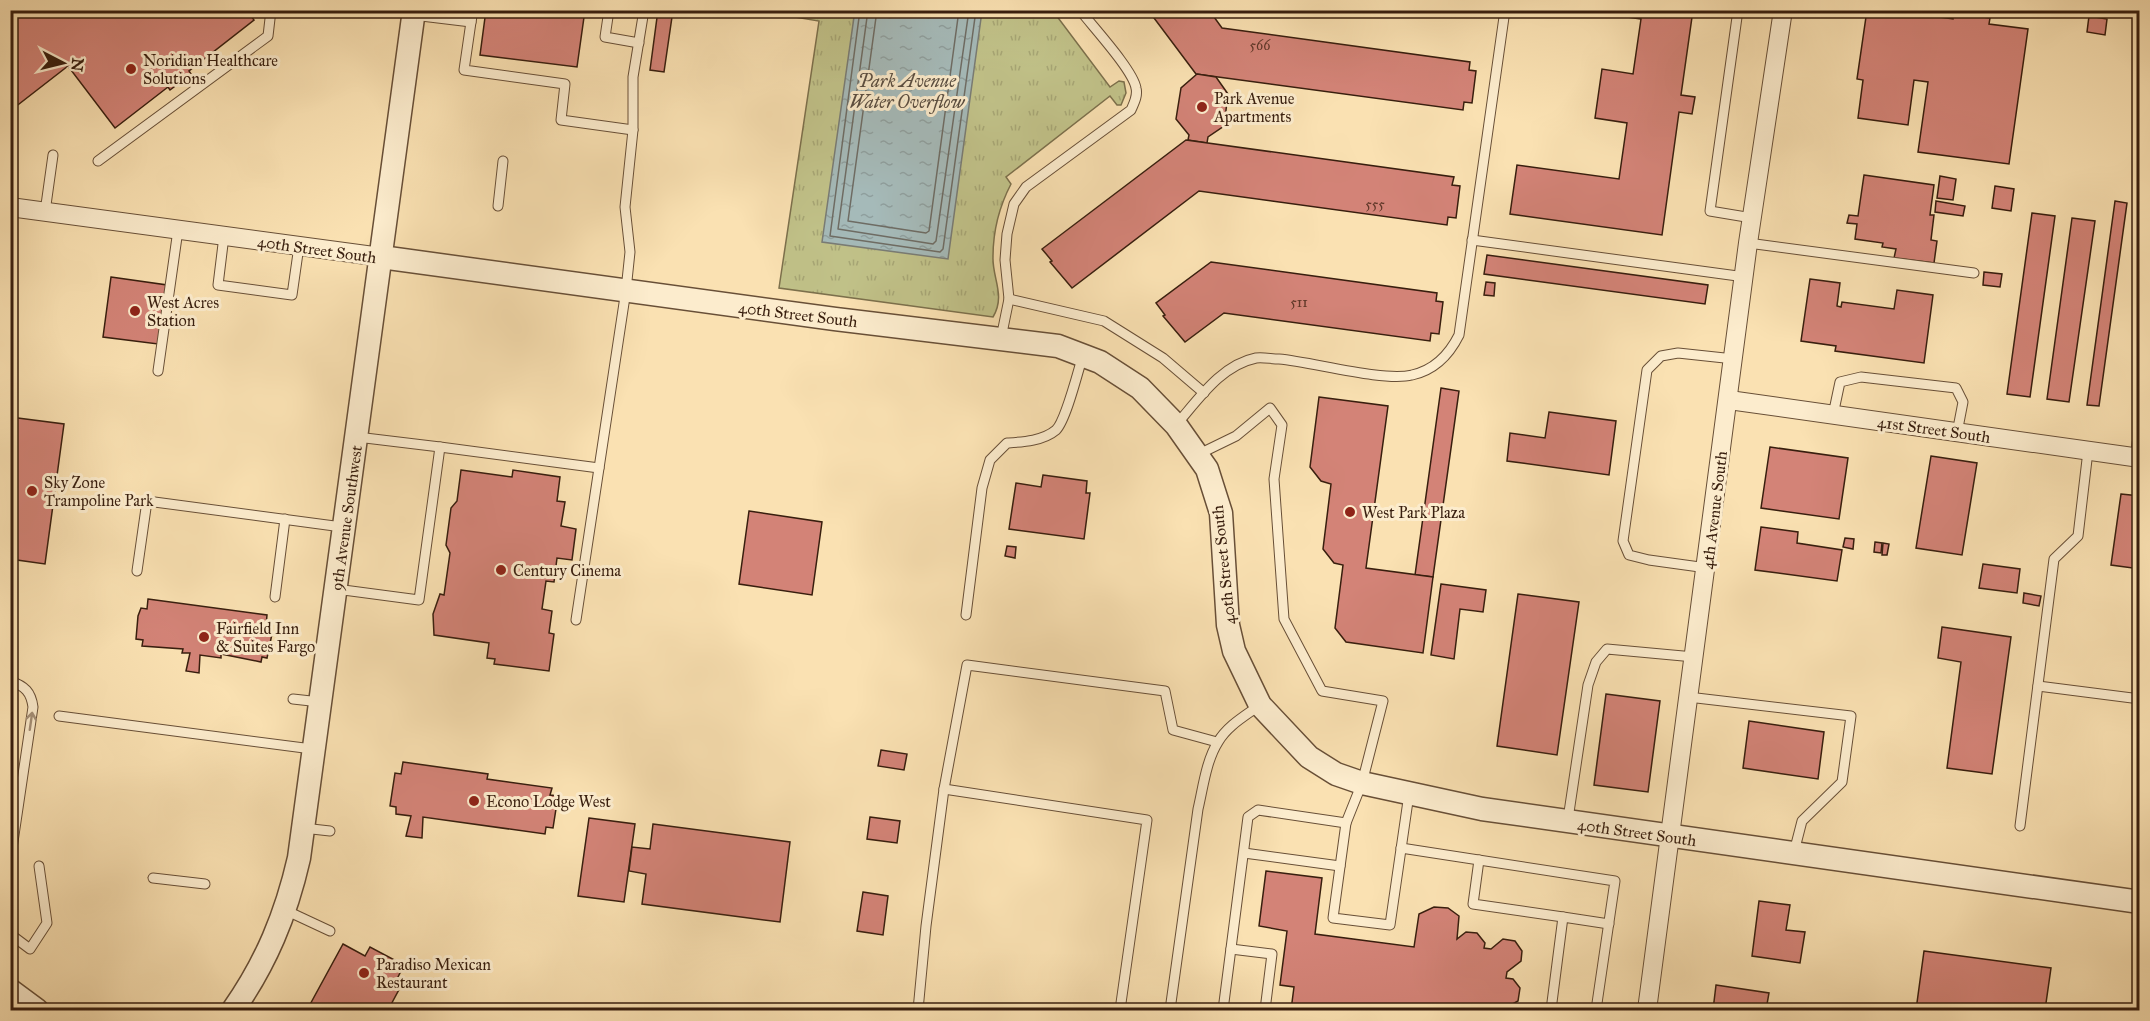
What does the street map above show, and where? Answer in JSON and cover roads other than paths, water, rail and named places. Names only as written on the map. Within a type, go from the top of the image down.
[{"type":"street","name":"4th Avenue South","points":[[1647,1011],[1752,218],[1784,10]]},
{"type":"street","name":"9th Avenue Southwest","points":[[233,1011],[267,957],[285,910],[299,858],[414,13]]},
{"type":"street","name":"40th Street South","points":[[10,207],[1059,346],[1100,362],[1140,388],[1176,425],[1207,469],[1221,513],[1228,625],[1234,651],[1260,705],[1309,757],[1336,774],[1362,783],[1482,809],[2139,902]]},
{"type":"street","name":"41st Street South","points":[[1729,400],[2137,458]]},
{"type":"street","points":[[10,990],[37,1011]]},
{"type":"lane","points":[[98,161],[268,36],[271,10]]},
{"type":"lane","points":[[473,10],[464,70],[565,84],[561,120],[633,130]]},
{"type":"lane","points":[[609,10],[605,37],[639,42]]},
{"type":"lane","points":[[576,620],[626,290],[630,252],[625,207],[633,130],[633,77],[644,10]]},
{"type":"lane","points":[[1001,338],[1009,299],[1005,260],[1007,234],[1014,204],[1026,188],[1131,110],[1137,98],[1136,86],[1127,69],[1080,10]]},
{"type":"lane","points":[[1176,425],[1220,375],[1257,358],[1296,361],[1388,376],[1410,376],[1428,370],[1442,360],[1459,335],[1505,10]]},
{"type":"lane","points":[[1738,10],[1710,210],[1752,218]]},
{"type":"lane","points":[[414,13],[471,22]]},
{"type":"lane","points":[[45,212],[53,155]]},
{"type":"lane","points":[[498,206],[503,161]]},
{"type":"lane","points":[[158,371],[178,230]]},
{"type":"lane","points":[[224,236],[218,285],[292,295],[299,246]]},
{"type":"lane","points":[[1472,240],[1745,277]]},
{"type":"lane","points":[[1749,243],[1974,273]]},
{"type":"lane","points":[[1009,299],[1104,321],[1163,358],[1204,393]]},
{"type":"lane","points":[[1707,568],[1648,560],[1629,555],[1623,541],[1647,370],[1661,356],[1678,353],[1734,359]]},
{"type":"lane","points":[[966,615],[982,488],[990,460],[1006,443],[1031,441],[1056,430],[1067,405],[1083,355]]},
{"type":"lane","points":[[1833,415],[1840,382],[1861,377],[1956,388],[1963,402],[1957,433]]},
{"type":"lane","points":[[1197,455],[1236,436],[1270,408],[1282,425],[1274,479],[1284,620],[1322,690],[1383,701],[1362,783],[1346,824],[1333,918],[1390,925],[1409,794]]},
{"type":"lane","points":[[2137,458],[2139,423]]},
{"type":"lane","points":[[357,437],[599,468]]},
{"type":"lane","points":[[336,590],[419,600],[440,447]]},
{"type":"lane","points":[[2020,826],[2054,559],[2078,536],[2088,451]]},
{"type":"lane","points":[[137,571],[147,501],[345,527]]},
{"type":"lane","points":[[275,597],[285,519]]},
{"type":"lane","points":[[1568,822],[1588,685],[1596,662],[1607,649],[1694,657]]},
{"type":"lane","points":[[918,1011],[926,926],[944,789],[968,665],[1165,691],[1173,730],[1217,742]]},
{"type":"lane","points":[[10,681],[23,686],[32,696],[33,707],[10,862]]},
{"type":"lane","points":[[2038,686],[2139,699]]},
{"type":"lane","points":[[1688,697],[1851,716],[1842,782],[1802,821],[1794,854]]},
{"type":"lane","points":[[293,699],[321,702]]},
{"type":"lane","points":[[1170,1011],[1198,809],[1217,742],[1231,726],[1260,705]]},
{"type":"lane","points":[[59,716],[315,749]]},
{"type":"lane","points":[[944,789],[1147,820],[1120,1011]]},
{"type":"lane","points":[[1223,1011],[1248,817],[1258,810],[1346,824]]},
{"type":"lane","points":[[303,828],[330,831]]},
{"type":"lane","points":[[1401,848],[1615,880],[1596,1011]]},
{"type":"lane","points":[[1244,853],[1340,866]]},
{"type":"lane","points":[[1479,860],[1473,904],[1609,924]]},
{"type":"lane","points":[[10,934],[30,949],[47,923],[39,866]]},
{"type":"lane","points":[[153,878],[205,885]]},
{"type":"lane","points":[[285,910],[330,931]]},
{"type":"lane","points":[[1551,1011],[1563,917]]},
{"type":"lane","points":[[1231,949],[1272,954],[1265,1011]]},
{"type":"water","name":"Park Avenue Water Overflow","points":[[855,10],[982,11],[948,259],[822,242]]},
{"type":"place","name":"Noridian Healthcare Solutions","points":[[131,69]]},
{"type":"place","name":"Park Avenue Apartments","points":[[1202,107]]},
{"type":"place","name":"West Acres Station","points":[[135,311]]},
{"type":"place","name":"Sky Zone Trampoline Park","points":[[32,491]]},
{"type":"place","name":"West Park Plaza","points":[[1350,512]]},
{"type":"place","name":"Century Cinema","points":[[501,570]]},
{"type":"place","name":"Fairfield Inn & Suites Fargo","points":[[204,637]]},
{"type":"place","name":"Econo Lodge West","points":[[474,801]]},
{"type":"place","name":"Paradiso Mexican Restaurant","points":[[364,973]]}]
